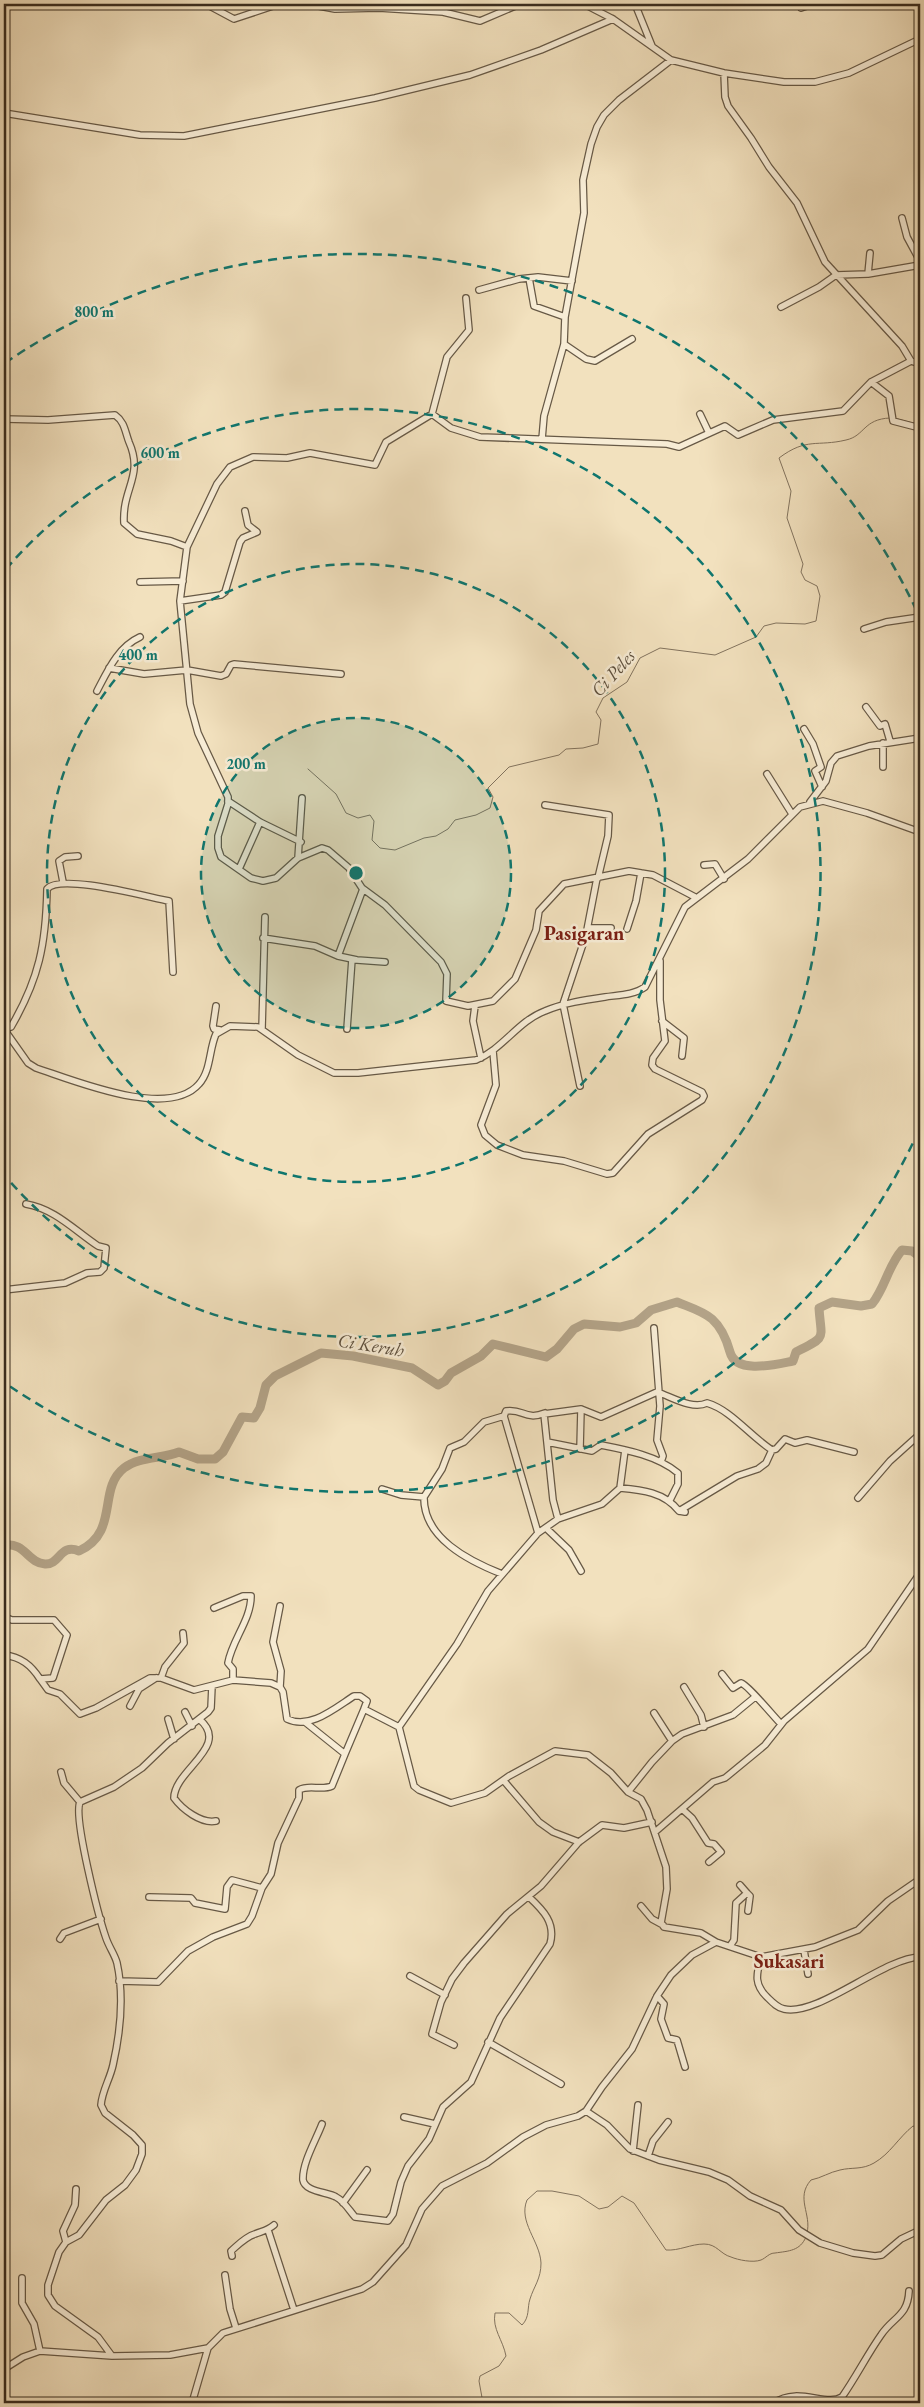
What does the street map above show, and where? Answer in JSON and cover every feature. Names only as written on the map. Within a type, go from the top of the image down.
[{"type":"street","points":[[206,4],[234,20],[279,4]]},
{"type":"street","points":[[308,4],[439,12],[480,21],[520,4]]},
{"type":"street","points":[[584,4],[613,20],[671,60],[724,73],[784,82],[822,81],[867,66],[920,39]]},
{"type":"street","points":[[635,4],[652,47]]},
{"type":"street","points":[[801,8],[813,4]]},
{"type":"street","points":[[894,4],[898,6],[902,4]]},
{"type":"street","points":[[4,113],[140,135],[184,136],[375,98],[470,75],[541,50],[613,20]]},
{"type":"street","points":[[542,439],[544,416],[564,344],[565,317],[584,213],[583,180],[597,127],[604,115],[619,100],[671,60]]},
{"type":"street","points":[[724,73],[725,97],[728,106],[769,167],[797,203],[819,253],[836,275],[902,346],[911,361],[920,364]]},
{"type":"street","points":[[902,218],[907,237],[920,261]]},
{"type":"street","points":[[868,274],[870,252]]},
{"type":"street","points":[[781,307],[819,287],[836,275],[868,274],[920,265]]},
{"type":"street","points":[[479,290],[529,278],[542,277],[572,281]]},
{"type":"street","points":[[529,278],[534,306],[565,317]]},
{"type":"street","points":[[301,842],[260,822],[228,801],[198,733],[190,704],[180,602],[187,547],[218,484],[230,467],[253,457],[287,458],[310,454],[375,465],[386,442],[432,414],[447,357],[469,330],[466,298]]},
{"type":"street","points":[[564,344],[586,359],[595,361],[632,339]]},
{"type":"street","points":[[432,414],[452,428],[472,435],[667,444],[676,447],[725,426],[738,436],[773,420],[843,411],[871,382],[911,361]]},
{"type":"street","points":[[871,382],[888,396],[892,417],[895,422],[920,428]]},
{"type":"street","points":[[700,414],[710,433]]},
{"type":"street","points":[[4,419],[48,420],[118,416],[126,428],[135,454],[135,469],[126,492],[124,522],[137,534],[171,541],[187,547]]},
{"type":"street","points":[[180,602],[221,595],[225,592],[240,542],[243,538],[257,532],[248,525],[245,511]]},
{"type":"street","points":[[140,582],[183,581]]},
{"type":"street","points":[[864,629],[886,622],[920,617]]},
{"type":"street","points":[[97,690],[109,668],[129,643],[140,637]]},
{"type":"street","points":[[109,668],[144,674],[187,670],[221,676],[226,674],[230,665],[234,664],[341,674]]},
{"type":"street","points":[[866,707],[880,726],[885,724],[887,742],[882,767]]},
{"type":"street","points":[[804,729],[813,744],[821,767],[815,771],[822,787]]},
{"type":"street","points":[[810,802],[822,787],[831,763],[837,756],[887,742],[920,738]]},
{"type":"street","points":[[767,774],[792,814]]},
{"type":"street","points":[[298,858],[301,842],[302,798]]},
{"type":"street","points":[[228,801],[218,836],[218,848],[221,857],[251,878],[263,881],[276,878],[288,864],[298,858],[322,848],[328,850],[349,868],[363,889],[385,904],[441,962],[447,974],[447,1002],[462,1006],[475,1006],[493,1001],[515,979],[536,930],[539,911],[564,884],[629,872],[640,873],[653,875],[696,897]]},
{"type":"street","points":[[216,1006],[214,1029],[220,1030],[230,1026],[262,1029],[298,1055],[334,1073],[401,1069],[481,1058],[493,1051],[537,1014],[563,1004],[641,990],[650,982],[680,913],[696,897],[724,879],[748,859],[800,807],[810,802],[823,801],[920,832]]},
{"type":"street","points":[[545,805],[609,815],[608,836],[597,878],[588,928],[563,1004],[580,1086]]},
{"type":"street","points":[[239,870],[260,822]]},
{"type":"street","points":[[63,882],[59,860],[65,857],[78,856]]},
{"type":"street","points":[[704,865],[717,865],[724,879]]},
{"type":"street","points":[[627,929],[636,902],[640,873]]},
{"type":"street","points":[[173,972],[169,901],[84,883],[63,882],[51,884],[47,888],[46,931],[39,966],[22,1010],[11,1027],[4,1029],[28,1063],[36,1068],[124,1095],[156,1099],[183,1095],[199,1085],[205,1074],[214,1038],[220,1030]]},
{"type":"street","points":[[338,956],[363,889]]},
{"type":"street","points":[[262,1029],[265,917]]},
{"type":"street","points":[[588,928],[611,928]]},
{"type":"street","points":[[263,938],[315,946],[338,956],[352,959],[385,962]]},
{"type":"street","points":[[493,1051],[496,1085],[481,1125],[485,1135],[497,1145],[527,1156],[564,1161],[610,1174],[648,1134],[703,1098],[702,1092],[653,1067],[653,1058],[664,1044],[660,1000],[660,958]]},
{"type":"street","points":[[347,1029],[352,959]]},
{"type":"street","points":[[475,1006],[473,1021],[481,1058]]},
{"type":"street","points":[[662,1021],[684,1038],[682,1056]]},
{"type":"street","points":[[4,1290],[66,1283],[87,1273],[100,1272],[104,1268],[106,1248],[82,1236],[72,1226],[51,1213],[38,1206],[26,1204]]},
{"type":"street","points":[[654,1328],[660,1420],[657,1440],[663,1456],[661,1462]]},
{"type":"street","points":[[538,1533],[504,1416],[506,1411],[514,1410],[532,1417],[545,1413],[581,1409],[601,1417],[608,1416],[657,1392],[679,1401],[700,1406],[707,1403],[720,1407],[733,1420],[772,1450]]},
{"type":"street","points":[[580,1448],[581,1409]]},
{"type":"street","points":[[545,1413],[545,1430],[553,1500],[558,1520]]},
{"type":"street","points":[[502,1574],[466,1557],[442,1539],[426,1516],[424,1497],[442,1468],[450,1448],[464,1442],[484,1422],[504,1416]]},
{"type":"street","points":[[858,1498],[884,1467],[920,1434]]},
{"type":"street","points":[[620,1488],[653,1493],[670,1500],[682,1511],[737,1476],[758,1469],[766,1463],[772,1450],[776,1449],[785,1438],[795,1443],[808,1440],[826,1446],[831,1444],[854,1452]]},
{"type":"street","points":[[547,1442],[592,1451],[601,1445],[625,1450],[661,1462],[678,1474],[678,1484],[670,1500]]},
{"type":"street","points":[[399,1728],[502,1574],[538,1533],[547,1529],[558,1520],[602,1504],[620,1488],[625,1450]]},
{"type":"street","points":[[382,1489],[401,1495],[424,1497]]},
{"type":"street","points":[[547,1529],[569,1550],[581,1571]]},
{"type":"street","points":[[656,1832],[713,1782],[725,1778],[765,1745],[781,1724],[868,1649],[920,1573]]},
{"type":"street","points":[[214,1608],[243,1596],[251,1596],[251,1605],[229,1654],[228,1663],[233,1669],[233,1680]]},
{"type":"street","points":[[119,1981],[158,1982],[188,1951],[212,1937],[247,1924],[273,1866],[278,1843],[299,1798],[299,1790],[305,1787],[325,1789],[332,1786],[367,1701],[360,1696],[354,1696],[320,1718],[298,1724],[287,1719],[283,1692],[280,1687],[281,1671],[273,1642],[280,1606]]},
{"type":"street","points":[[4,1616],[12,1620],[54,1620],[65,1630],[66,1638],[55,1675],[53,1678],[40,1679]]},
{"type":"street","points":[[130,1706],[139,1689],[158,1678],[184,1643],[183,1633]]},
{"type":"street","points":[[4,1655],[24,1660],[34,1669],[48,1690],[60,1694],[77,1712],[83,1714],[145,1679],[158,1678],[187,1688],[201,1689],[233,1680],[271,1683],[280,1687]]},
{"type":"street","points":[[722,1674],[733,1688],[741,1683],[747,1685],[756,1698],[781,1724]]},
{"type":"street","points":[[80,1802],[114,1788],[142,1768],[174,1738],[192,1726],[211,1708],[212,1686]]},
{"type":"street","points":[[684,1687],[701,1715],[704,1727]]},
{"type":"street","points":[[628,1792],[672,1741],[682,1734],[733,1715],[756,1698]]},
{"type":"street","points":[[364,1709],[399,1728],[412,1778],[419,1790],[451,1803],[485,1793],[509,1776],[555,1751],[569,1751],[588,1755],[611,1773],[628,1792],[641,1799],[652,1822],[666,1875],[667,1889],[662,1916],[663,1925]]},
{"type":"street","points":[[185,1712],[192,1726]]},
{"type":"street","points":[[654,1713],[672,1741]]},
{"type":"street","points":[[168,1719],[174,1738]]},
{"type":"street","points":[[199,1719],[210,1732],[207,1744],[204,1752],[178,1786],[174,1798],[202,1820],[216,1821]]},
{"type":"street","points":[[305,1722],[345,1754]]},
{"type":"street","points":[[61,1772],[64,1783],[80,1802],[78,1815],[81,1823],[83,1851],[101,1919],[116,1962],[119,1981],[119,2037],[113,2067],[101,2105],[105,2113],[133,2135],[142,2146],[142,2154],[136,2170],[125,2185],[106,2200],[79,2235],[66,2242],[59,2252],[48,2295],[55,2306],[66,2316],[98,2337],[112,2356]]},
{"type":"street","points":[[504,1781],[539,1822],[554,1832],[579,1842]]},
{"type":"street","points":[[682,1809],[692,1818],[708,1843],[714,1844],[721,1852],[709,1862]]},
{"type":"street","points":[[454,2045],[432,2034],[452,1979],[478,1945],[518,1904],[529,1897],[579,1842],[602,1825],[624,1828],[652,1822]]},
{"type":"street","points":[[641,1906],[652,1919],[666,1928],[701,1933],[716,1942],[761,1957],[804,1950],[858,1930],[888,1901],[920,1879]]},
{"type":"street","points":[[149,1897],[191,1898],[195,1904],[225,1909],[227,1887],[232,1880],[262,1888]]},
{"type":"street","points":[[740,1885],[750,1896],[748,1911]]},
{"type":"street","points":[[730,1946],[734,1940],[736,1903],[747,1893]]},
{"type":"street","points":[[322,2124],[307,2162],[304,2180],[311,2189],[336,2197],[355,2217],[388,2221],[408,2166],[429,2139],[443,2107],[471,2082],[488,2042],[509,2002],[541,1960],[552,1938],[552,1926],[544,1911],[529,1897]]},
{"type":"street","points":[[60,1939],[64,1933],[101,1919]]},
{"type":"street","points":[[192,2403],[208,2348],[223,2333],[362,2289],[373,2282],[406,2245],[422,2209],[442,2186],[487,2163],[523,2137],[546,2125],[578,2116],[586,2111],[632,2049],[658,1996],[682,1963],[696,1952],[716,1942]]},
{"type":"street","points":[[804,1950],[808,1974]]},
{"type":"street","points":[[761,1957],[756,1976],[760,1991],[779,2008],[792,2010],[813,2005],[898,1964],[920,1957]]},
{"type":"street","points":[[410,1976],[445,1995]]},
{"type":"street","points":[[658,1996],[664,2004],[661,2019],[668,2038],[677,2040],[685,2067]]},
{"type":"street","points":[[488,2042],[561,2084]]},
{"type":"street","points":[[634,2150],[638,2105]]},
{"type":"street","points":[[586,2111],[607,2125],[634,2150],[648,2156],[702,2170],[728,2180],[750,2196],[781,2210],[811,2239],[839,2249],[865,2255],[882,2255],[901,2239],[920,2230]]},
{"type":"street","points":[[404,2118],[435,2124]]},
{"type":"street","points":[[648,2156],[653,2141],[668,2122]]},
{"type":"street","points":[[343,2203],[367,2170]]},
{"type":"street","points":[[66,2242],[63,2230],[75,2205],[76,2188]]},
{"type":"street","points":[[232,2256],[231,2251],[244,2240],[254,2234],[268,2230],[274,2225]]},
{"type":"street","points":[[268,2230],[294,2310]]},
{"type":"street","points":[[224,2276],[230,2309],[236,2328]]},
{"type":"street","points":[[22,2278],[22,2303],[34,2324],[40,2351]]},
{"type":"street","points":[[774,2403],[788,2397],[802,2395],[835,2400],[842,2397],[882,2333],[901,2315],[907,2304],[909,2291]]},
{"type":"street","points":[[4,2369],[24,2357],[40,2351],[112,2356],[170,2355],[208,2348]]},
{"type":"street","points":[[4,2396],[5,2403]]},
{"type":"waterway","name":"Ci Peles","points":[[308,769],[336,794],[346,813],[358,818],[370,815],[374,821],[372,840],[380,848],[395,850],[424,838],[436,836],[448,829],[455,820],[476,815],[490,808],[493,797],[488,788],[509,767],[559,755],[566,749],[583,748],[598,744],[601,720],[596,712],[603,698],[627,682],[640,658],[660,648],[715,655],[756,637],[764,626],[776,623],[805,624],[816,621],[820,596],[817,586],[805,580],[801,572],[803,564],[787,518],[791,491],[779,458],[797,447],[852,438],[874,421],[890,418]]},
{"type":"waterway","name":"Ci Peles","points":[[894,418],[920,425]]},
{"type":"waterway","name":"Ci Keruh","points":[[4,1545],[11,1545],[22,1549],[34,1560],[45,1564],[54,1561],[68,1550],[79,1551],[92,1543],[100,1533],[111,1487],[116,1477],[124,1468],[137,1461],[179,1452],[198,1459],[215,1459],[223,1452],[242,1417],[254,1418],[260,1408],[266,1385],[275,1376],[321,1353],[353,1356],[412,1368],[438,1385],[445,1381],[451,1373],[481,1356],[493,1344],[546,1357],[557,1349],[574,1329],[584,1324],[620,1327],[636,1323],[651,1310],[677,1302],[700,1311],[712,1319],[723,1334],[734,1359],[740,1364],[748,1366],[777,1364],[793,1361],[796,1352],[818,1339],[821,1332],[819,1308],[832,1302],[861,1306],[872,1304],[893,1263],[902,1250],[912,1251],[920,1257]]},
{"type":"waterway","points":[[807,2233],[808,2226],[804,2193],[811,2180],[836,2171],[870,2165],[885,2155],[913,2126],[920,2128]]},
{"type":"waterway","points":[[483,2403],[479,2381],[480,2376],[499,2366],[506,2356],[496,2329],[495,2313],[509,2313],[522,2325],[526,2319],[530,2299],[540,2274],[540,2255],[525,2216],[527,2200],[537,2191],[552,2191],[579,2196],[599,2209],[608,2207],[622,2196],[634,2203],[666,2250],[708,2244],[727,2256],[754,2261],[761,2260],[773,2253],[794,2250],[804,2242],[806,2237]]},
{"type":"district","name":"Pasigaran","points":[[584,933]]},
{"type":"district","name":"Sukasari","points":[[789,1961]]}]
